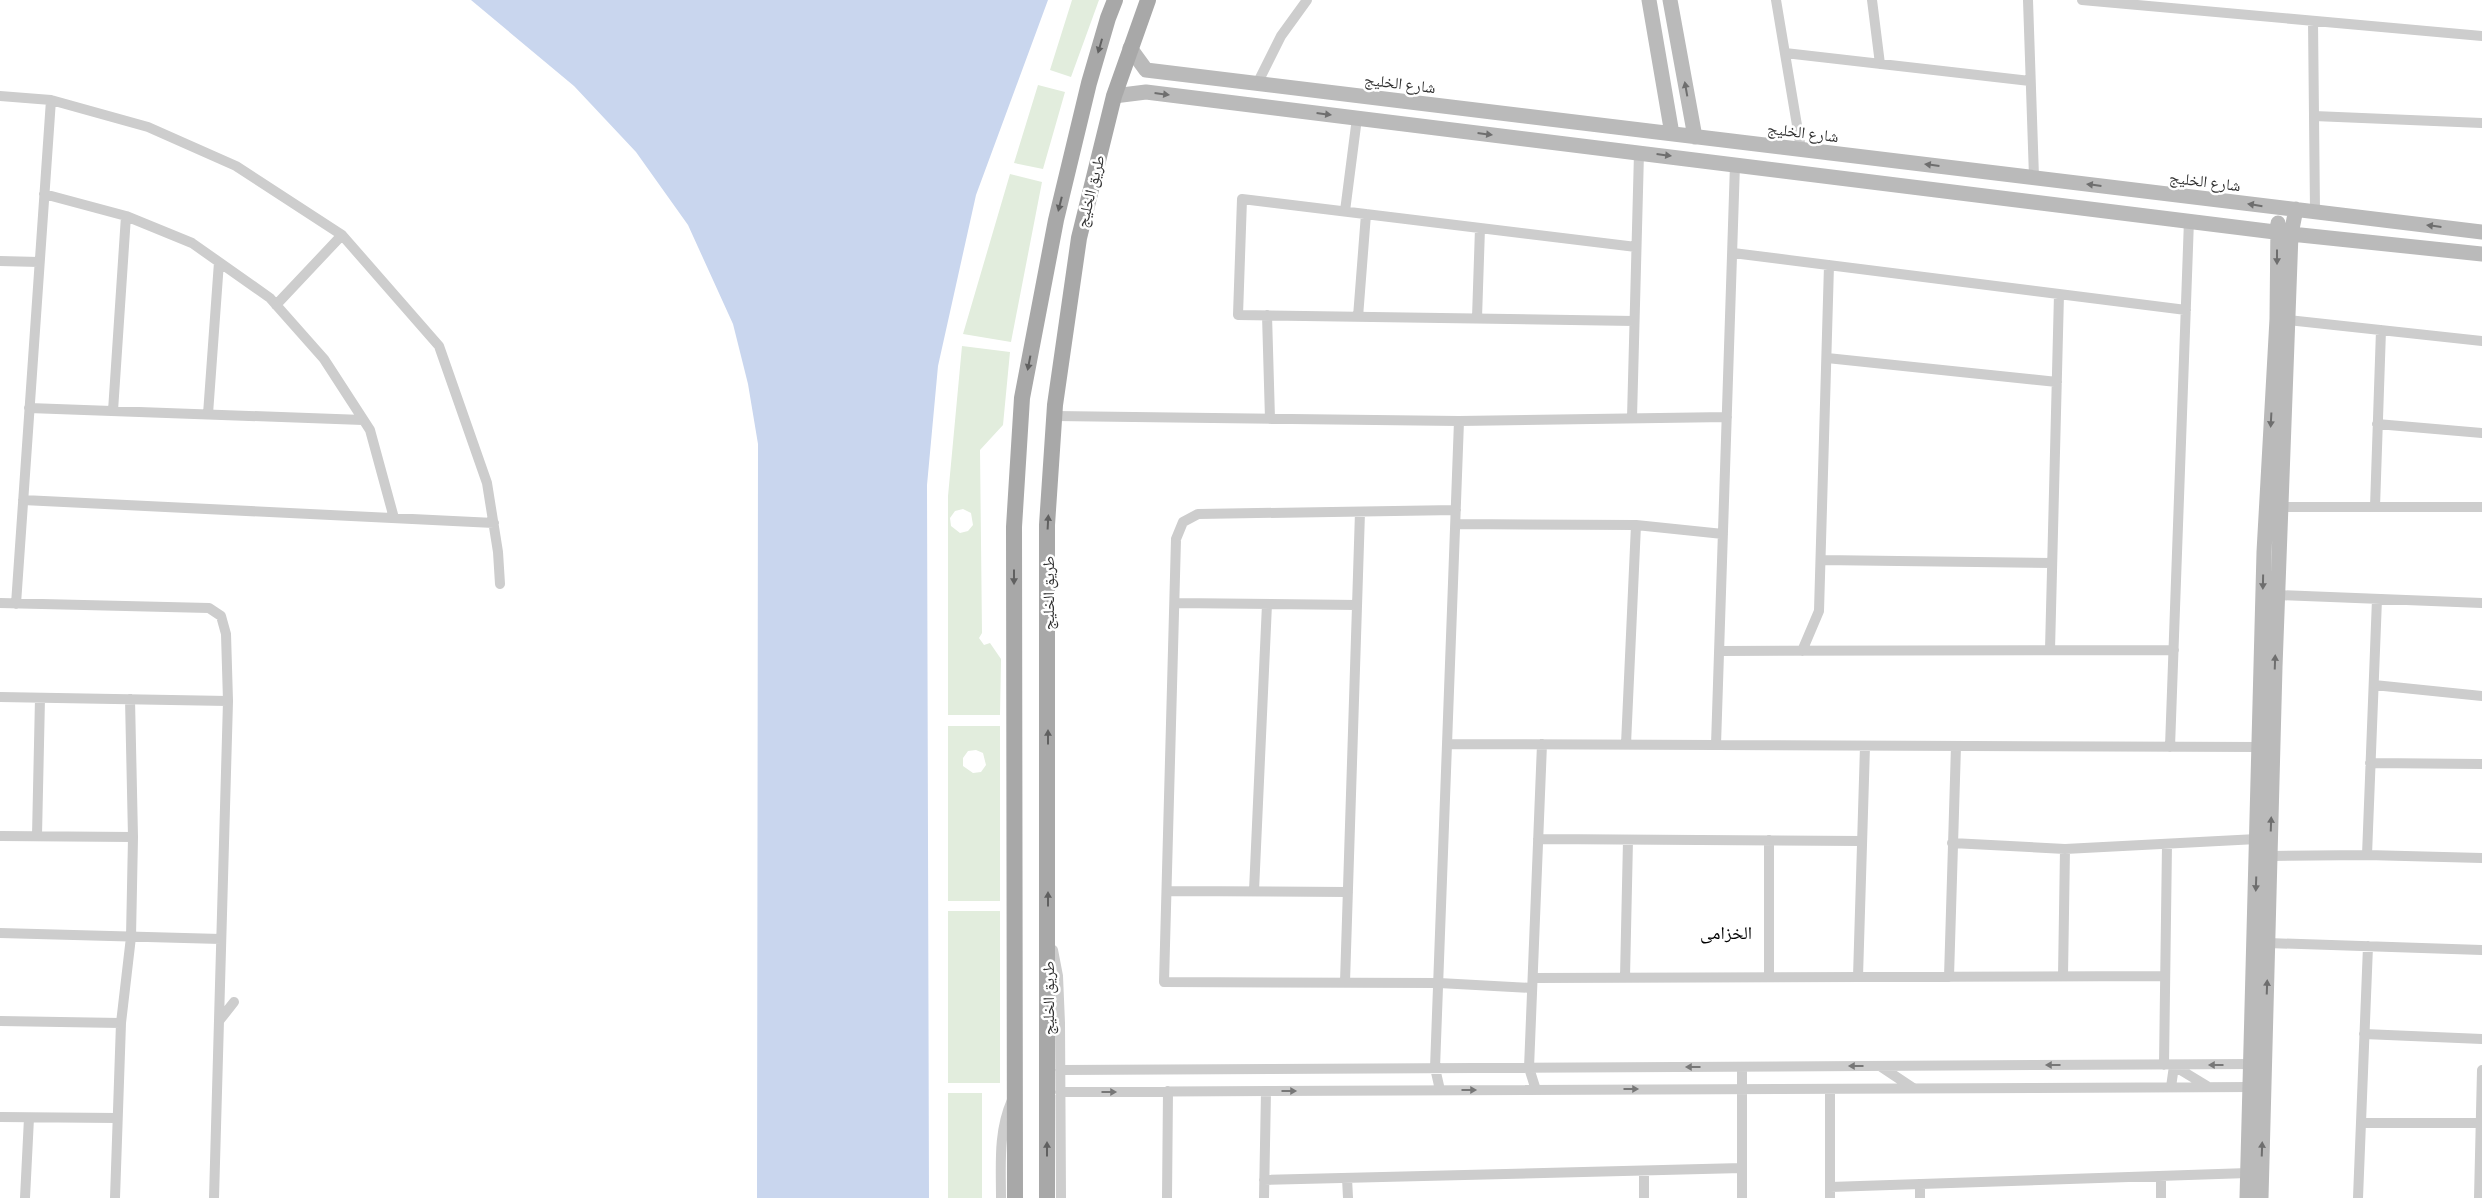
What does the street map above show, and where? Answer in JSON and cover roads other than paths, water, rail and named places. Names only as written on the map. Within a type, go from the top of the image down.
[{"type":"main road","name":"طريق الخليج","points":[[1015,1198],[1014,527],[1022,398],[1056,220],[1090,83],[1108,18],[1115,0]]},
{"type":"main road","name":"طريق الخليج","points":[[1047,1198],[1048,526],[1055,416],[1078,238],[1114,96],[1148,0]]},
{"type":"street","points":[[1257,84],[1282,36],[1307,0]]},
{"type":"street","points":[[1647,0],[1672,134]]},
{"type":"street","points":[[1670,0],[1695,137]]},
{"type":"street","points":[[1776,0],[1801,149]]},
{"type":"street","points":[[1872,0],[1880,64]]},
{"type":"street","points":[[2028,0],[2034,177]]},
{"type":"street","points":[[2082,0],[2156,4],[2313,21],[2482,36]]},
{"type":"street","points":[[2313,21],[2315,211]]},
{"type":"street","name":"شارع الخليج","points":[[1130,48],[1146,70],[2034,177],[2279,209],[2315,211],[2482,232]]},
{"type":"street","points":[[1785,53],[2030,81]]},
{"type":"street","points":[[1114,96],[1146,92],[2284,232],[2482,254]]},
{"type":"street","points":[[0,96],[51,100],[148,127],[236,166],[342,235],[439,346],[487,483],[494,523],[500,584]]},
{"type":"street","points":[[16,604],[51,100]]},
{"type":"street","points":[[2314,116],[2482,123]]},
{"type":"street","points":[[1345,211],[1357,118]]},
{"type":"street","points":[[1632,418],[1639,152]]},
{"type":"street","points":[[1716,745],[1735,164]]},
{"type":"street","points":[[44,194],[126,216],[192,243],[270,298],[324,359],[370,430],[394,518]]},
{"type":"street","points":[[1634,321],[1238,315],[1242,199],[1636,247]]},
{"type":"street","points":[[2247,1198],[2268,943],[2288,320],[2284,232],[2279,209]]},
{"type":"street","points":[[2258,1064],[2257,839],[2264,552],[2277,319],[2284,232],[2296,209]]},
{"type":"street","points":[[1358,317],[1366,214]]},
{"type":"street","points":[[113,411],[126,216]]},
{"type":"street","points":[[2170,747],[2189,220]]},
{"type":"street","points":[[1477,318],[1480,228]]},
{"type":"street","points":[[276,305],[342,235]]},
{"type":"street","points":[[1732,253],[2186,310]]},
{"type":"street","points":[[0,261],[39,262]]},
{"type":"street","points":[[208,414],[219,262]]},
{"type":"street","points":[[1802,651],[1819,611],[1829,266]]},
{"type":"street","points":[[2050,650],[2059,294]]},
{"type":"street","points":[[1267,315],[1270,419]]},
{"type":"street","points":[[2288,320],[2482,341]]},
{"type":"street","points":[[2375,507],[2381,330]]},
{"type":"street","points":[[1827,358],[2057,382]]},
{"type":"street","points":[[29,408],[363,420]]},
{"type":"street","points":[[1055,416],[1459,421],[1727,417]]},
{"type":"street","points":[[1440,1090],[1436,1068],[1459,421]]},
{"type":"street","points":[[2378,424],[2482,433]]},
{"type":"street","points":[[23,500],[494,523]]},
{"type":"street","points":[[2281,507],[2482,507]]},
{"type":"street","points":[[1456,510],[1198,514],[1184,522],[1176,539],[1164,982],[1532,983],[1625,978],[2165,976]]},
{"type":"street","points":[[1345,982],[1360,512]]},
{"type":"street","points":[[1456,524],[1636,525],[1723,534]]},
{"type":"street","points":[[1626,744],[1636,525]]},
{"type":"street","points":[[1821,560],[2052,563]]},
{"type":"street","points":[[2278,595],[2482,603]]},
{"type":"street","points":[[2367,855],[2377,599]]},
{"type":"street","points":[[0,603],[209,608],[220,616],[226,634],[228,701],[214,1198]]},
{"type":"street","points":[[1175,603],[1357,605]]},
{"type":"street","points":[[1254,891],[1267,604]]},
{"type":"street","points":[[1720,651],[2174,650]]},
{"type":"street","points":[[2374,686],[2482,696]]},
{"type":"street","points":[[0,696],[228,701]]},
{"type":"street","points":[[37,836],[40,698]]},
{"type":"street","points":[[115,1198],[121,1023],[131,938],[133,837],[130,699]]},
{"type":"street","points":[[1449,744],[2260,748]]},
{"type":"street","points":[[1536,1090],[1529,1068],[1542,744]]},
{"type":"street","points":[[1858,977],[1865,746]]},
{"type":"street","points":[[1949,977],[1956,746]]},
{"type":"street","points":[[2370,763],[2482,764]]},
{"type":"street","points":[[0,836],[133,837]]},
{"type":"street","points":[[1538,839],[1862,841]]},
{"type":"street","points":[[1952,843],[2065,849],[2257,839]]},
{"type":"street","points":[[1625,978],[1628,840]]},
{"type":"street","points":[[1769,840],[1769,977]]},
{"type":"street","points":[[2164,1065],[2167,844]]},
{"type":"street","points":[[2063,976],[2065,849]]},
{"type":"street","points":[[2270,856],[2367,855],[2482,858]]},
{"type":"street","points":[[1167,890],[1348,892]]},
{"type":"street","points":[[1048,923],[1058,976],[1061,1198]]},
{"type":"street","points":[[0,932],[131,938],[221,939]]},
{"type":"street","points":[[2268,943],[2482,950]]},
{"type":"street","points":[[2358,1198],[2368,946]]},
{"type":"street","points":[[219,1021],[234,1002]]},
{"type":"street","points":[[0,1021],[121,1023]]},
{"type":"street","points":[[2364,1034],[2482,1039]]},
{"type":"street","points":[[1060,1070],[2258,1064]]},
{"type":"street","points":[[1880,1066],[1913,1088]]},
{"type":"street","points":[[2171,1087],[2174,1066],[2208,1087]]},
{"type":"street","points":[[1742,1067],[1742,1198]]},
{"type":"street","points":[[2479,1198],[2482,1070]]},
{"type":"street","points":[[1060,1092],[2257,1087]]},
{"type":"street","points":[[2257,1087],[2261,1198]]},
{"type":"street","points":[[1830,1088],[1830,1193],[1920,1184],[2248,1173]]},
{"type":"street","points":[[1264,1198],[1266,1091]]},
{"type":"street","points":[[1001,1198],[1000,1144],[1004,1119],[1015,1092]]},
{"type":"street","points":[[1166,1198],[1168,1092]]},
{"type":"street","points":[[0,1117],[117,1118]]},
{"type":"street","points":[[25,1198],[29,1118]]},
{"type":"street","points":[[2361,1123],[2481,1123]]},
{"type":"street","points":[[1264,1180],[1742,1168]]},
{"type":"street","points":[[1644,1171],[1644,1198]]},
{"type":"street","points":[[2161,1176],[2161,1198]]},
{"type":"street","points":[[1347,1178],[1348,1198]]},
{"type":"street","points":[[1920,1184],[1920,1198]]},
{"type":"water","points":[[471,0],[1048,0],[976,195],[938,366],[927,485],[929,1198],[757,1198],[758,444],[748,384],[733,324],[688,225],[636,152],[574,86]]},
{"type":"district","name":"الخزامى","points":[[1726,933]]}]
